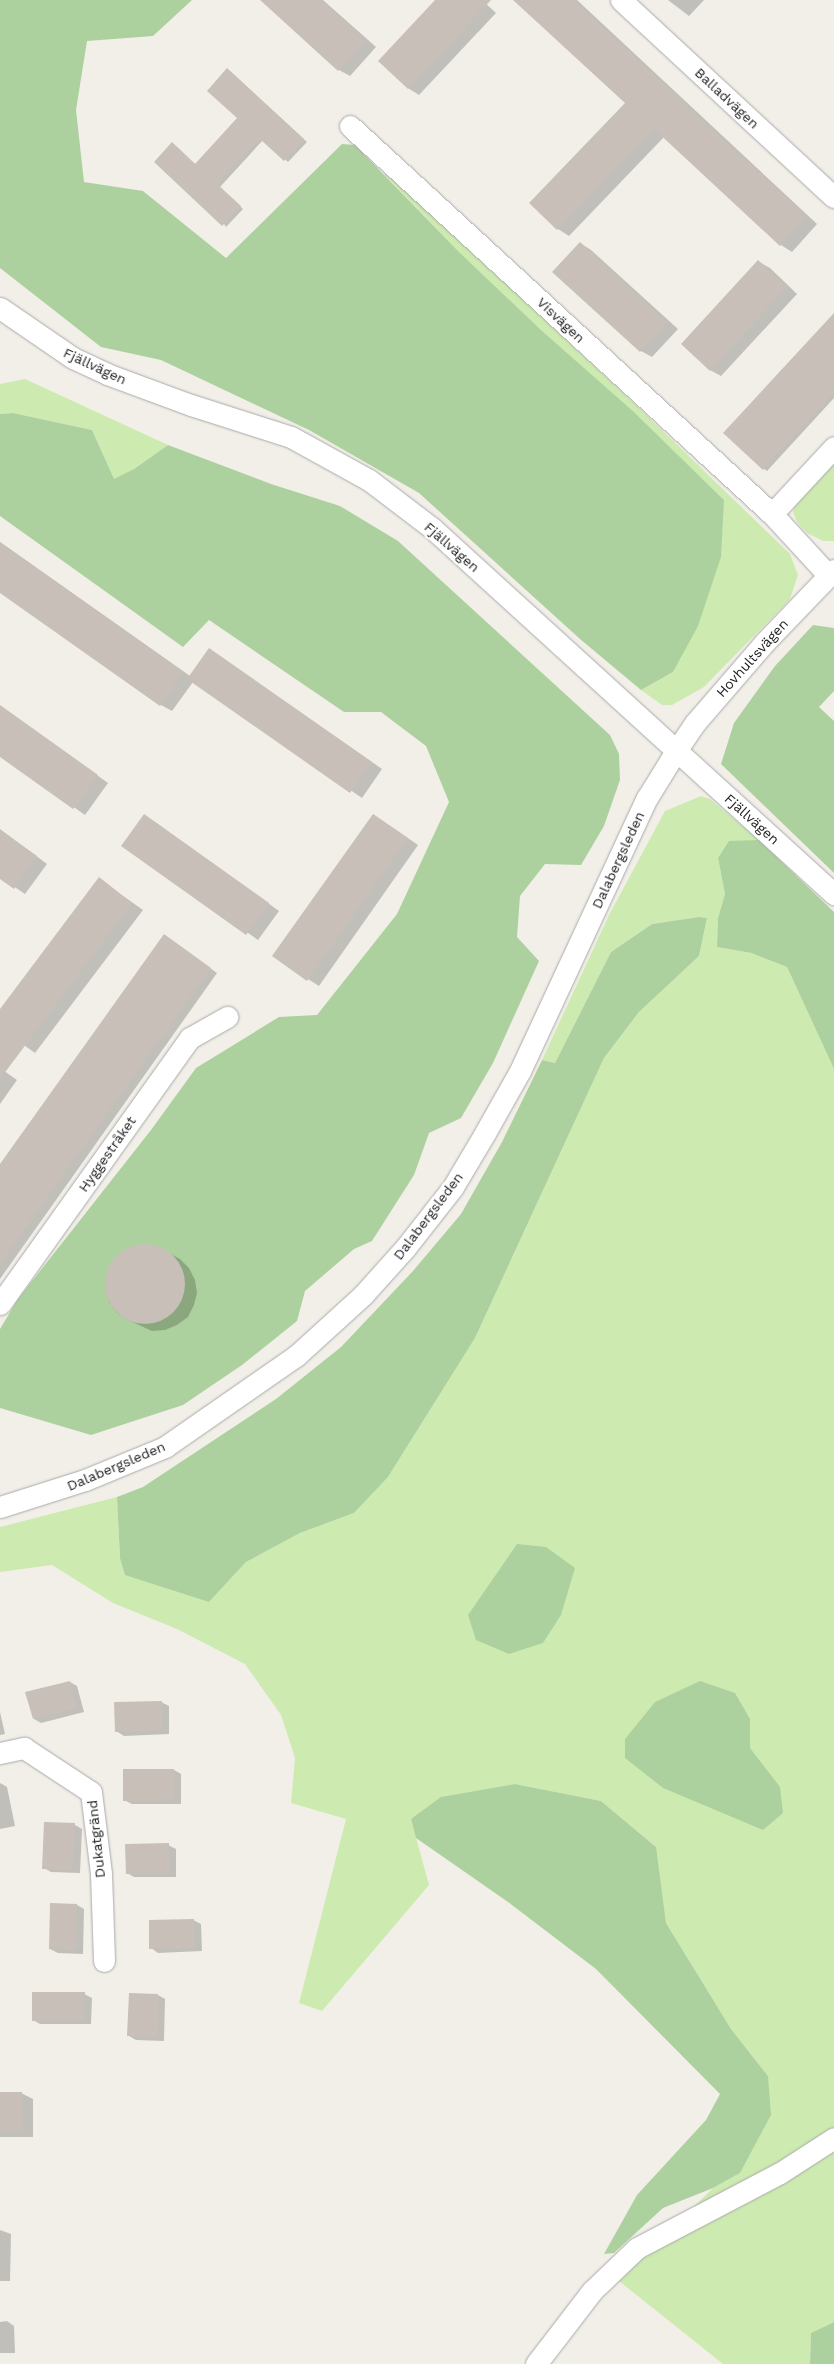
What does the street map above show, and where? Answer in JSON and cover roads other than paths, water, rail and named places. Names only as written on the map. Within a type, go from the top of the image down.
[{"type":"street","name":"Balladvägen","points":[[621,0],[834,197]]},
{"type":"street","name":"Visvägen","points":[[350,126],[772,514],[831,573]]},
{"type":"street","name":"Fjällvägen","points":[[0,308],[72,358],[107,374],[191,406],[291,437],[369,480],[432,528],[834,894]]},
{"type":"street","points":[[772,514],[834,447]]},
{"type":"street","name":"Hovhultsvägen","points":[[676,751],[695,723],[765,642],[831,573]]},
{"type":"street","name":"Dalabergsleden","points":[[0,1507],[94,1477],[166,1447],[296,1356],[363,1295],[406,1247],[452,1187],[486,1133],[520,1071],[647,798],[676,751]]},
{"type":"street","name":"Hyggestråket","points":[[0,1304],[190,1038],[227,1017]]},
{"type":"street","name":"Dukatgränd","points":[[0,1753],[24,1748],[91,1792],[101,1874],[104,1960]]},
{"type":"street","points":[[536,2364],[592,2291],[637,2248],[780,2173],[834,2138]]}]
